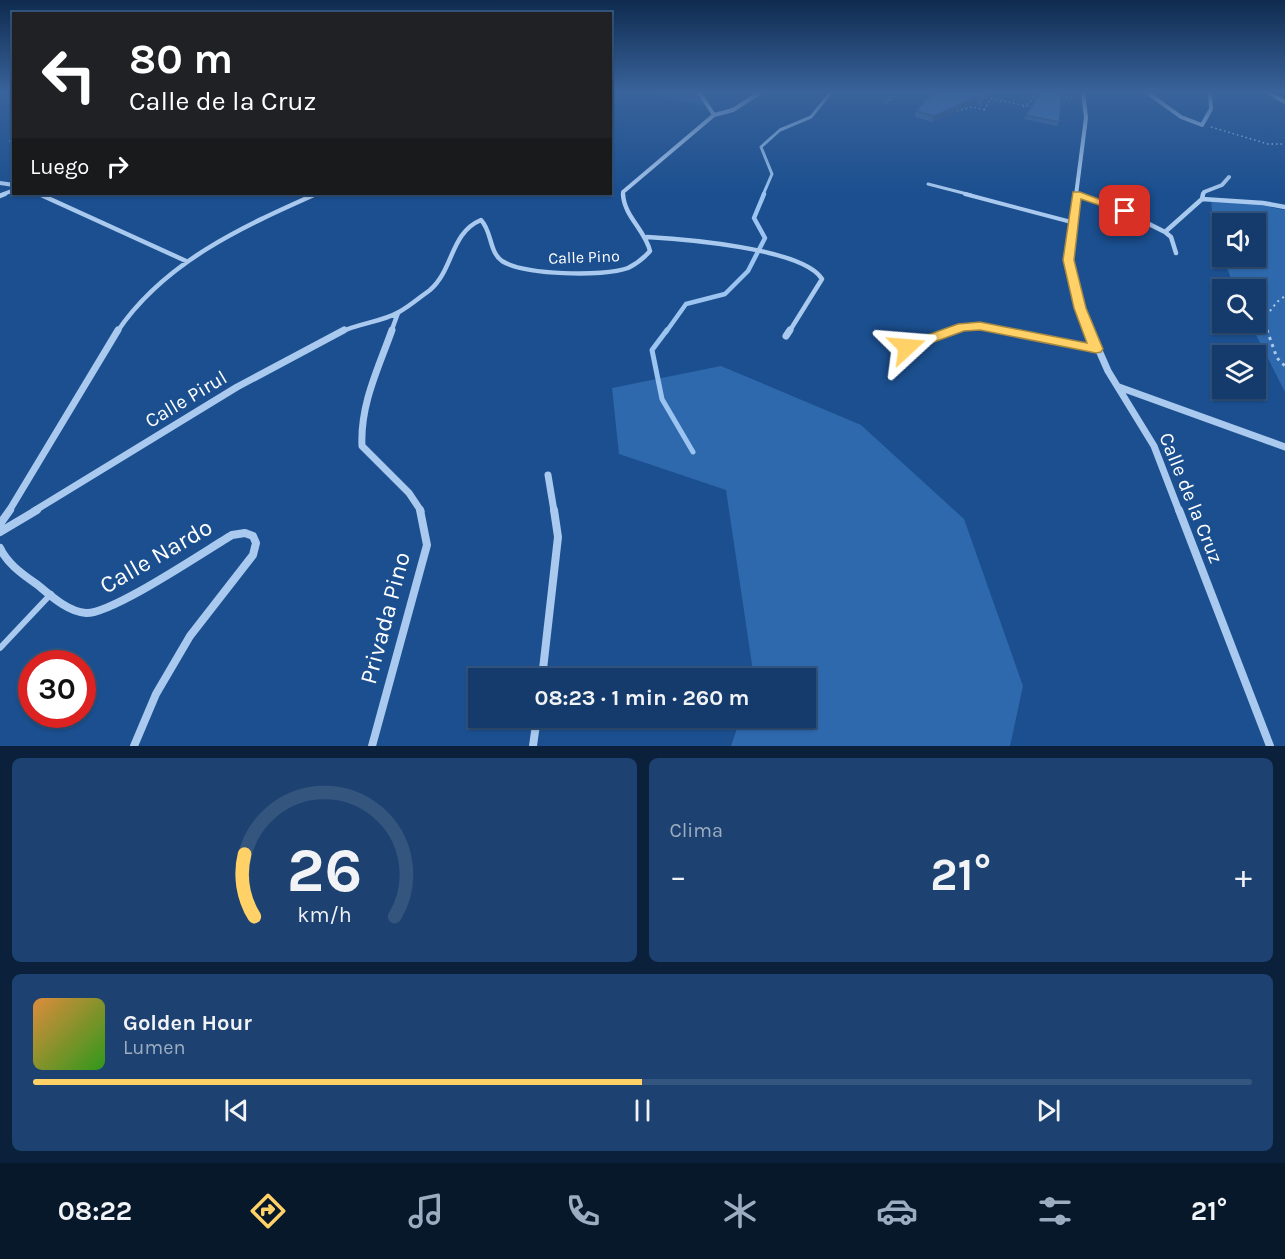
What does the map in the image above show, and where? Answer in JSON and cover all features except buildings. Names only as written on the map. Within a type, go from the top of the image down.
[{"type":"street","name":"Calle Pino","points":[[398,313],[432,288],[448,264],[462,232],[469,225],[481,220],[486,225],[494,252],[504,262],[513,266],[546,271],[623,269],[645,257],[650,251],[647,237],[635,224],[623,201],[623,192],[701,126]]},
{"type":"street","name":"Calle de la Cruz","points":[[1085,126],[1076,180],[1075,223],[1069,260],[1080,308],[1096,349],[1154,446],[1270,746]]},
{"type":"street","points":[[1165,232],[1202,199],[1204,192],[1222,185],[1229,177]]},
{"type":"street","points":[[1076,194],[1110,204],[1147,225],[1165,232],[1171,237],[1176,253]]},
{"type":"street","points":[[41,195],[186,261]]},
{"type":"street","points":[[0,524],[27,484],[113,338],[147,293],[186,261],[275,212],[314,195]]},
{"type":"street","points":[[1202,199],[1263,203],[1285,207]]},
{"type":"street","points":[[647,237],[695,238],[728,244],[778,257],[819,274],[822,279],[817,289],[786,336]]},
{"type":"street","name":"Calle Pirul","points":[[0,532],[276,365],[349,328],[398,313]]},
{"type":"street","name":"Privada Pino","points":[[372,746],[427,545],[422,512],[409,493],[362,446],[361,423],[366,402],[398,313]]},
{"type":"street","points":[[907,347],[963,327],[980,326],[1096,349]]},
{"type":"street","points":[[1118,386],[1285,447]]},
{"type":"street","points":[[543,668],[558,537],[548,475]]},
{"type":"street","name":"Calle Nardo","points":[[0,548],[5,559],[72,610],[86,613],[103,609],[232,535],[245,532],[253,536],[256,543],[253,555],[190,636],[156,694],[134,746]]},
{"type":"street","points":[[533,746],[535,728]]},
{"type":"lane","points":[[928,183],[1075,223]]},
{"type":"lane","points":[[0,648],[51,594]]},
{"type":"path","points":[[1205,126],[1268,144],[1285,144]]},
{"type":"path","points":[[1285,297],[1277,302],[1263,320],[1277,358],[1285,366]]},
{"type":"shaded area","points":[[1211,200],[1256,204],[1285,210],[1285,392],[1266,355],[1266,345],[1261,345],[1255,333],[1266,333],[1266,279],[1231,279],[1227,267],[1266,267],[1266,213],[1212,213]]},
{"type":"shaded area","points":[[721,366],[861,425],[964,519],[1023,686],[1010,746],[731,746],[737,728],[816,728],[816,668],[753,668],[726,490],[619,454],[612,388]]},
{"type":"waterway","points":[[763,195],[772,174],[761,147],[780,130],[790,126]]},
{"type":"waterway","points":[[666,332],[686,304],[725,294],[748,271],[765,238],[754,218],[764,194]]},
{"type":"waterway","points":[[667,330],[652,350],[662,399],[693,452]]},
{"type":"route","points":[[907,347],[963,327],[980,326],[1096,349],[1080,308],[1069,260],[1075,223],[1076,194],[1125,211]]}]
